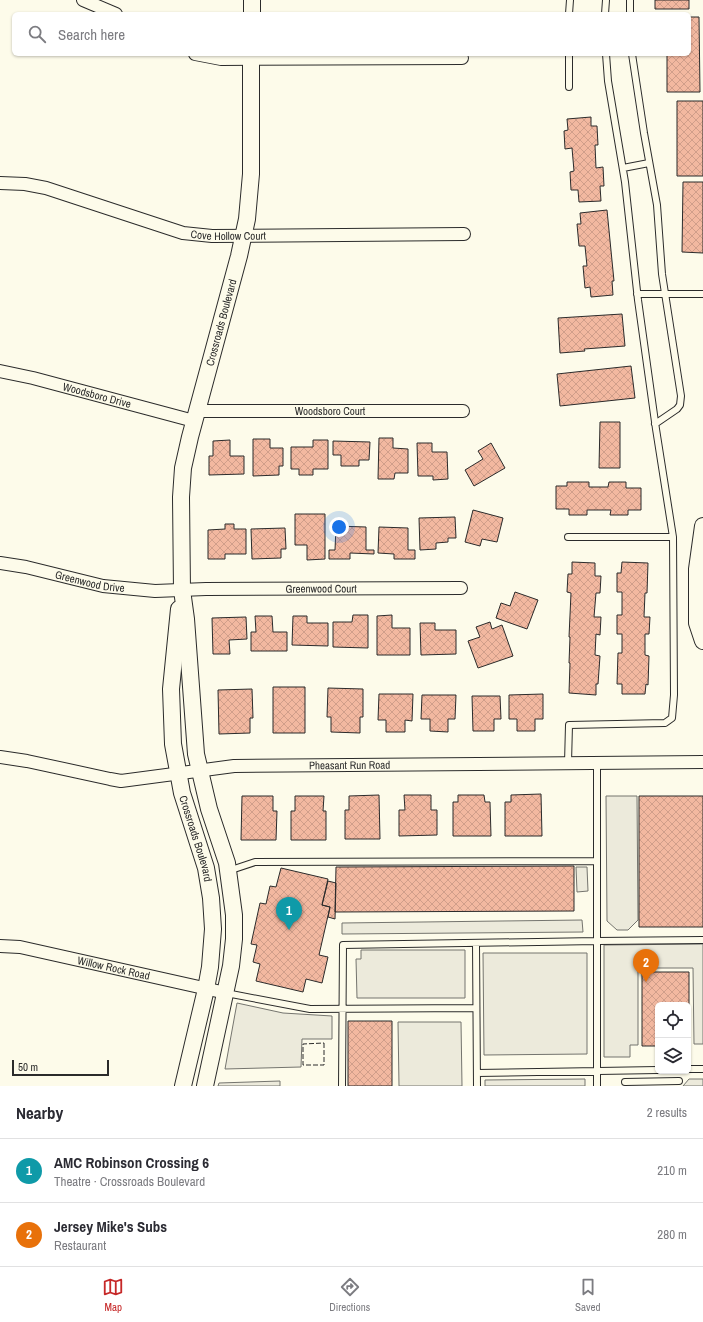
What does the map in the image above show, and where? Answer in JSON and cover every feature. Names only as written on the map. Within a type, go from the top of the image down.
[{"type":"street","points":[[83,0],[111,12]]},
{"type":"street","points":[[252,0],[252,12]]},
{"type":"street","points":[[205,56],[221,59],[251,57],[462,58]]},
{"type":"street","name":"Crossroads Boulevard","points":[[206,1086],[226,993],[234,939],[234,915],[228,871],[220,839],[209,809],[196,754],[186,619],[182,590],[182,482],[184,462],[195,416],[244,236],[249,209],[251,174],[251,57]]},
{"type":"street","name":"Cove Hollow Court","points":[[0,183],[25,184],[46,188],[184,233],[212,236],[464,234]]},
{"type":"street","name":"Woodsboro Drive","points":[[0,371],[195,416]]},
{"type":"street","name":"Woodsboro Court","points":[[195,416],[463,411]]},
{"type":"street","points":[[703,526],[698,569],[698,623],[703,639]]},
{"type":"street","name":"Greenwood Drive","points":[[0,563],[26,567],[103,586],[155,591],[182,590]]},
{"type":"street","name":"Greenwood Court","points":[[182,590],[461,588]]},
{"type":"street","name":"Crossroads Boulevard","points":[[182,590],[177,620],[171,689],[174,744],[182,793],[206,868],[211,898],[213,929],[206,989],[183,1086]]},
{"type":"street","name":"Pheasant Run Road","points":[[0,757],[27,761],[121,781],[234,766],[703,762]]},
{"type":"street","name":"Willow Rock Road","points":[[0,946],[20,947],[226,993]]},
{"type":"lane","points":[[569,12],[570,0]]},
{"type":"lane","points":[[605,12],[606,0]]},
{"type":"lane","points":[[630,0],[630,12]]},
{"type":"lane","points":[[569,56],[569,87]]},
{"type":"lane","points":[[568,763],[570,725],[665,723],[672,718],[674,695],[673,537],[655,424],[637,294],[623,168],[608,81],[606,56]]},
{"type":"lane","points":[[632,56],[656,205],[662,274],[681,396],[680,405],[677,409],[655,424]]},
{"type":"lane","points":[[623,168],[649,163]]},
{"type":"lane","points":[[637,294],[703,294]]},
{"type":"lane","points":[[568,537],[673,537]]},
{"type":"lane","points":[[597,763],[597,1086]]},
{"type":"lane","points":[[228,871],[254,862],[597,861]]},
{"type":"lane","points":[[342,1086],[343,945],[703,940]]},
{"type":"lane","points":[[476,943],[477,1086]]},
{"type":"lane","points":[[226,993],[310,1009],[476,1008]]},
{"type":"lane","points":[[691,1069],[703,1069]]},
{"type":"lane","points":[[477,1073],[655,1070]]},
{"type":"lane","points":[[624,1082],[679,1081]]},
{"type":"shaded area","points":[[606,796],[637,796],[638,920],[628,930],[617,930],[607,921]]},
{"type":"shaded area","points":[[576,867],[587,867],[588,891],[577,892]]},
{"type":"shaded area","points":[[582,920],[583,932],[342,934],[342,923]]},
{"type":"shaded area","points":[[703,944],[703,1044],[694,1044],[693,968],[638,968],[638,1045],[630,1045],[630,1057],[604,1057],[604,945]]},
{"type":"shaded area","points":[[361,950],[465,950],[465,998],[357,998],[356,959],[361,959]]},
{"type":"shaded area","points":[[483,953],[587,953],[587,1054],[484,1055]]},
{"type":"shaded area","points":[[237,1003],[283,1013],[332,1016],[332,1039],[302,1039],[301,1067],[225,1069]]},
{"type":"shaded area","points":[[398,1022],[461,1022],[462,1086],[399,1086]]},
{"type":"shaded area","points":[[585,1079],[585,1086],[485,1086],[485,1080]]},
{"type":"shaded area","points":[[689,1079],[703,1079],[703,1086],[683,1086]]},
{"type":"shaded area","points":[[280,1081],[280,1086],[218,1086],[219,1083]]},
{"type":"building","points":[[655,0],[689,0],[689,9],[655,9]]},
{"type":"building","points":[[691,17],[699,17],[700,92],[667,92],[667,56],[691,56]]},
{"type":"building","points":[[677,101],[703,101],[703,176],[677,176]]},
{"type":"building","points":[[591,117],[591,126],[597,126],[598,145],[595,145],[596,168],[603,167],[604,186],[600,186],[601,201],[579,202],[578,190],[571,190],[570,172],[574,171],[572,148],[565,149],[564,131],[568,130],[567,119]]},
{"type":"building","points":[[683,182],[703,182],[703,253],[682,252]]},
{"type":"building","points":[[607,210],[614,281],[612,281],[613,295],[591,297],[590,287],[585,288],[583,266],[587,266],[585,246],[579,246],[577,224],[581,224],[580,213]]},
{"type":"building","points":[[622,314],[625,346],[584,349],[585,351],[560,353],[558,318]]},
{"type":"building","points":[[631,366],[635,398],[560,406],[557,374]]},
{"type":"building","points":[[600,422],[620,422],[620,468],[599,468]]},
{"type":"building","points":[[379,438],[393,438],[393,448],[408,449],[408,473],[395,473],[394,479],[378,479]]},
{"type":"building","points":[[253,439],[270,439],[270,448],[283,448],[283,466],[279,466],[279,475],[253,476]]},
{"type":"building","points":[[230,440],[230,456],[244,456],[244,474],[209,475],[209,456],[213,456],[213,441]]},
{"type":"building","points":[[313,440],[328,440],[328,469],[313,469],[313,475],[299,475],[299,469],[291,469],[291,447],[313,447]]},
{"type":"building","points":[[333,441],[370,442],[369,460],[359,460],[359,466],[341,466],[341,455],[333,455]]},
{"type":"building","points":[[417,443],[432,443],[432,452],[447,452],[448,479],[433,480],[433,476],[418,476]]},
{"type":"building","points":[[491,443],[505,468],[474,486],[465,470],[483,459],[478,451]]},
{"type":"building","points":[[567,482],[589,482],[589,487],[608,487],[609,482],[626,482],[626,488],[641,488],[641,510],[628,510],[628,515],[610,515],[611,510],[587,510],[587,515],[569,515],[569,509],[556,509],[556,486],[567,486]]},
{"type":"building","points":[[473,510],[503,518],[497,542],[482,539],[480,546],[465,542]]},
{"type":"building","points":[[295,514],[325,514],[325,559],[307,560],[307,545],[295,545]]},
{"type":"building","points":[[455,517],[456,538],[448,538],[448,542],[436,543],[436,549],[420,550],[419,518]]},
{"type":"building","points":[[225,524],[234,524],[234,529],[246,529],[246,554],[225,554],[225,559],[208,559],[208,530],[225,529]]},
{"type":"building","points":[[336,526],[366,527],[366,550],[374,550],[374,554],[350,553],[350,559],[329,559],[329,550],[335,550]]},
{"type":"building","points":[[379,527],[408,528],[408,550],[415,550],[415,559],[394,559],[394,554],[378,553]]},
{"type":"building","points":[[285,528],[286,549],[281,549],[281,558],[252,559],[251,529]]},
{"type":"building","points":[[572,562],[595,563],[595,576],[601,576],[600,593],[596,593],[594,617],[601,617],[600,635],[596,634],[595,655],[600,656],[596,695],[569,693],[571,593],[567,592],[568,574],[572,574]]},
{"type":"building","points":[[622,562],[648,563],[647,593],[645,593],[644,617],[650,617],[649,634],[645,634],[645,655],[649,656],[648,685],[646,684],[645,694],[622,694],[622,684],[617,684],[618,653],[622,653],[622,634],[617,634],[617,615],[622,615],[622,592],[617,592],[617,573],[621,573]]},
{"type":"building","points":[[515,592],[538,600],[527,629],[496,618],[501,603],[510,606]]},
{"type":"building","points":[[353,615],[368,615],[368,648],[333,647],[333,622],[352,622]]},
{"type":"building","points":[[392,615],[392,628],[410,628],[410,655],[377,655],[377,616]]},
{"type":"building","points":[[255,616],[272,616],[273,632],[287,632],[287,651],[251,651],[251,632],[256,632]]},
{"type":"building","points":[[293,616],[307,616],[307,623],[328,623],[328,646],[292,645]]},
{"type":"building","points":[[246,617],[247,639],[229,640],[230,654],[213,654],[212,618]]},
{"type":"building","points":[[490,622],[492,629],[502,625],[513,656],[478,668],[468,641],[480,637],[476,627]]},
{"type":"building","points":[[420,623],[435,623],[435,630],[456,630],[456,654],[421,655]]},
{"type":"building","points":[[273,687],[305,687],[305,733],[273,733]]},
{"type":"building","points":[[328,688],[363,689],[363,717],[360,717],[360,733],[331,732],[331,717],[327,717]]},
{"type":"building","points":[[252,689],[253,718],[250,718],[250,733],[219,734],[218,690]]},
{"type":"building","points":[[379,694],[413,694],[412,721],[405,720],[405,732],[386,732],[386,720],[378,720]]},
{"type":"building","points":[[543,694],[543,719],[535,719],[535,731],[517,731],[517,719],[509,719],[509,695]]},
{"type":"building","points":[[422,695],[456,695],[455,719],[448,719],[448,732],[430,731],[430,719],[421,719]]},
{"type":"building","points":[[472,696],[500,696],[501,719],[494,719],[494,731],[473,731]]},
{"type":"building","points":[[541,794],[542,836],[505,836],[505,802],[511,802],[511,795]]},
{"type":"building","points":[[379,795],[380,839],[345,839],[345,810],[349,810],[349,796]]},
{"type":"building","points":[[404,795],[431,795],[431,810],[437,810],[437,835],[399,836],[399,810],[405,810]]},
{"type":"building","points":[[458,795],[484,795],[485,802],[490,802],[491,836],[453,836],[453,802],[458,802]]},
{"type":"building","points":[[242,796],[273,796],[273,811],[277,811],[276,840],[241,840]]},
{"type":"building","points":[[295,796],[324,796],[323,811],[326,811],[326,840],[291,840],[291,811],[295,811]]},
{"type":"building","points":[[639,796],[703,796],[703,927],[639,927]]},
{"type":"building","points":[[574,866],[574,911],[335,912],[336,867]]},
{"type":"building","points":[[281,868],[328,879],[322,905],[330,907],[319,955],[328,957],[322,983],[306,979],[303,992],[256,981],[260,964],[253,962],[257,945],[251,944],[260,903],[266,904],[270,886],[276,887]]},
{"type":"building","points":[[328,881],[336,883],[335,919],[328,917],[330,907],[322,905]]},
{"type":"building","points":[[642,972],[689,972],[689,1002],[655,1002],[655,1046],[642,1046]]},
{"type":"building","points":[[348,1021],[392,1021],[392,1086],[348,1086]]},
{"type":"fence","points":[[324,1043],[324,1065],[303,1065],[303,1044],[324,1043]]},
{"type":"place","name":"AMC Robinson Crossing 6","points":[[289,930]]},
{"type":"place","name":"Jersey Mike's Subs","points":[[646,982]]}]
